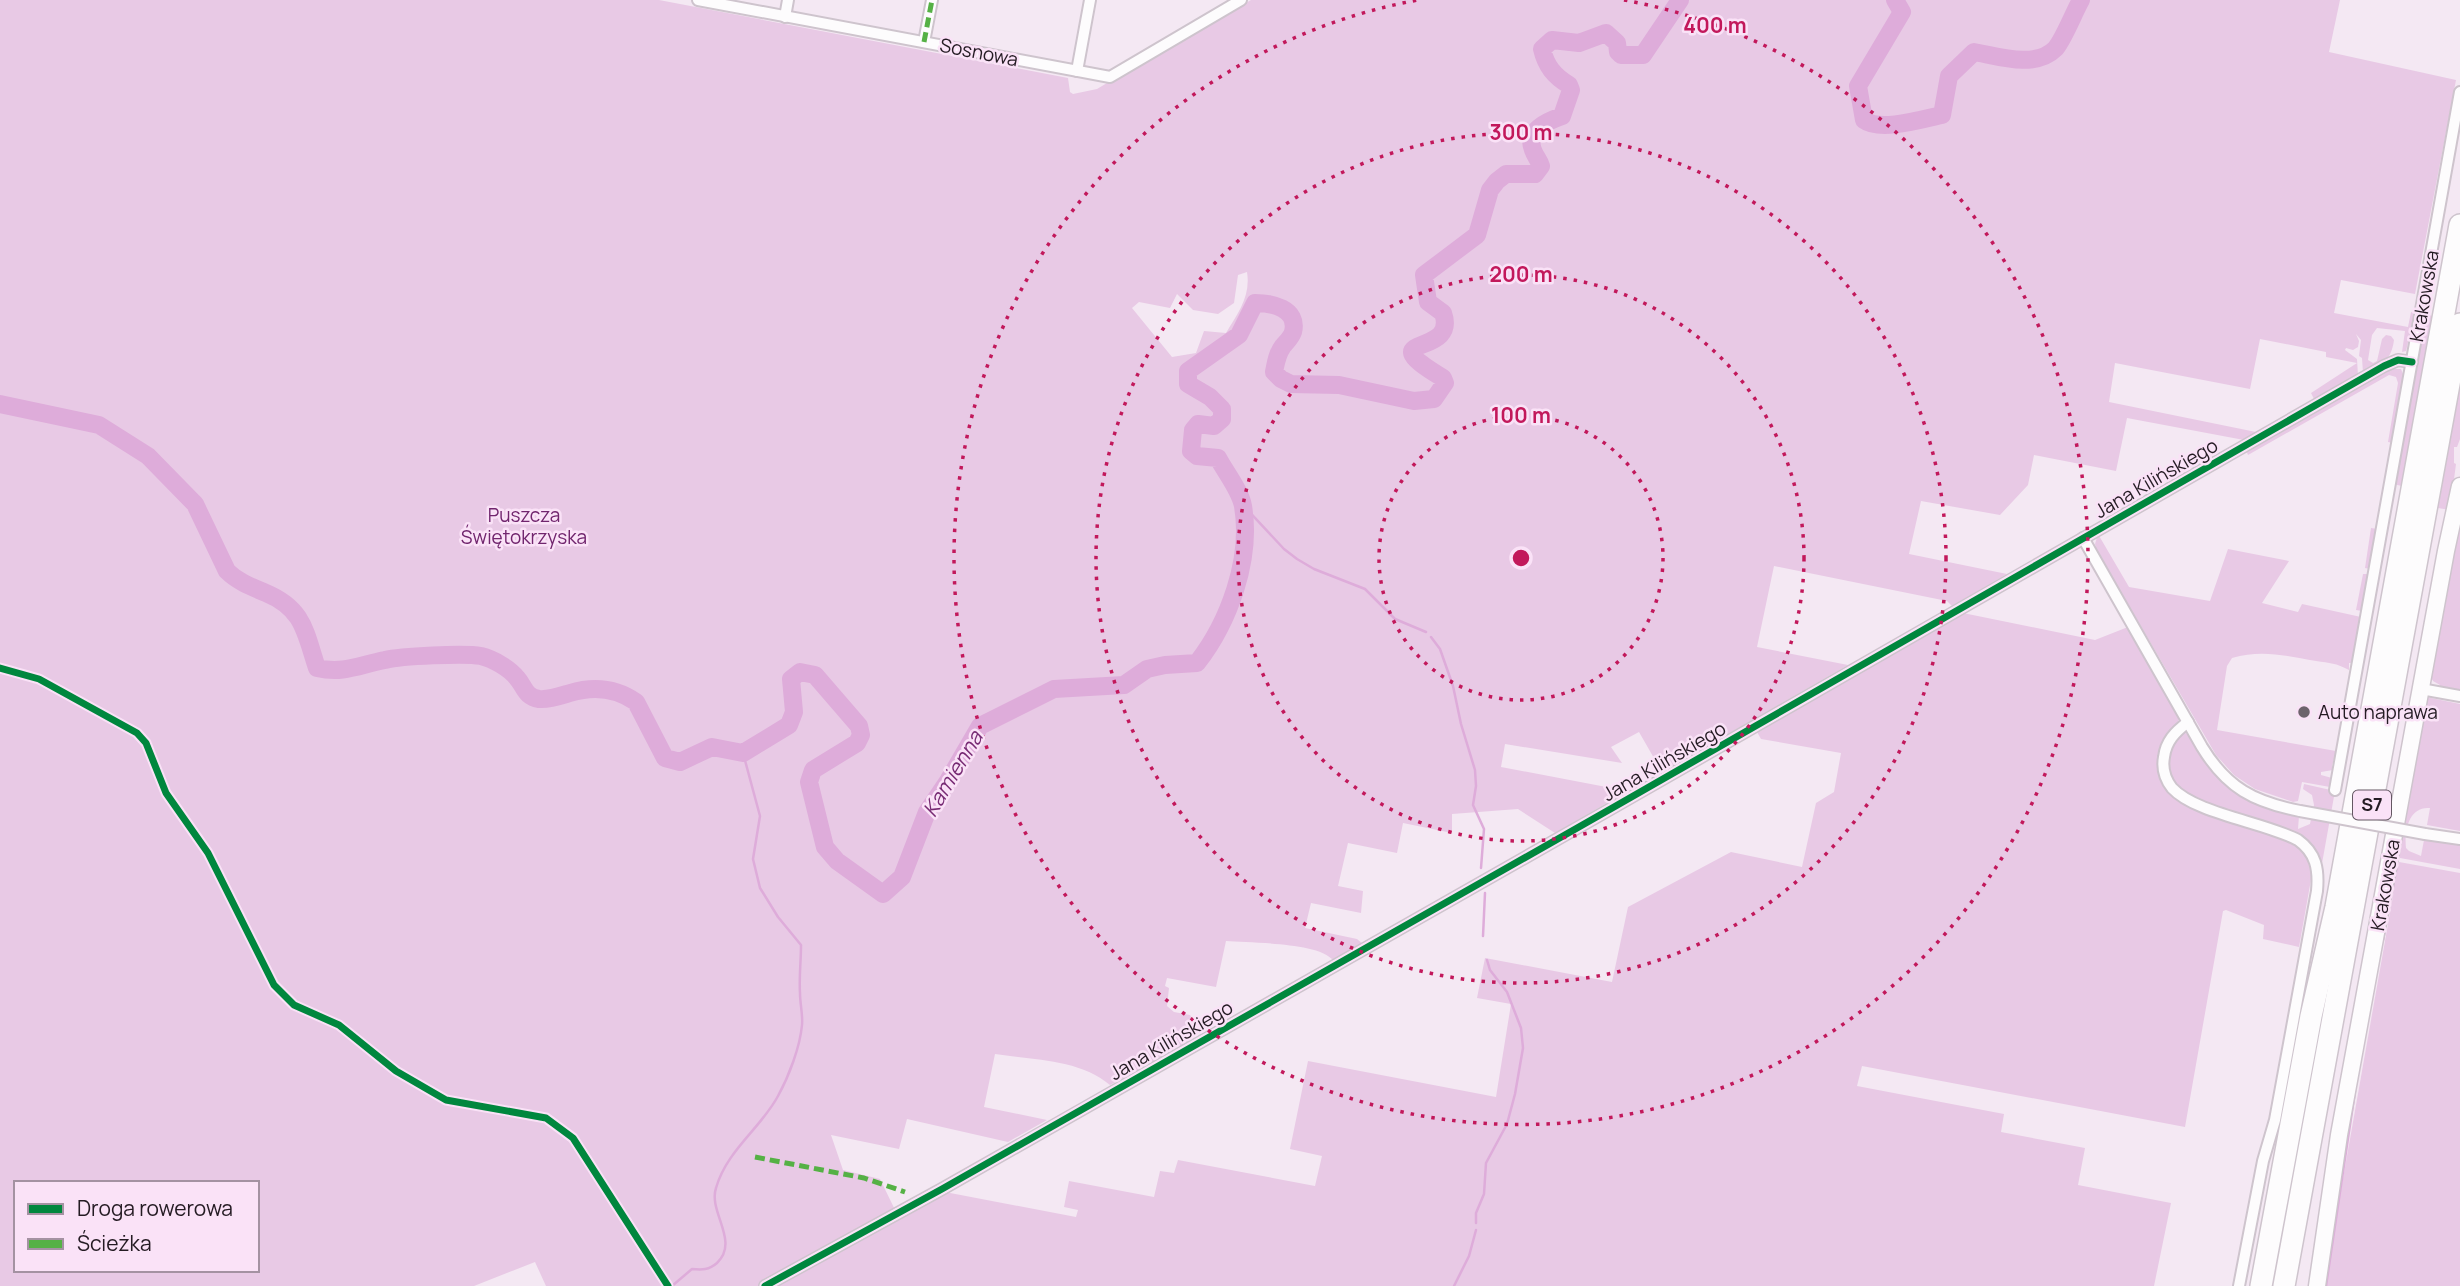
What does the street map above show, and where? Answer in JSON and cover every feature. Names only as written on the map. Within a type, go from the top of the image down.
[{"type":"highway","name":"S7","points":[[2261,1286],[2311,1016],[2338,894],[2460,225]]},
{"type":"highway","name":"S7","points":[[2284,1286],[2460,324]]},
{"type":"street","name":"Sosnowa","points":[[698,0],[1110,77],[1241,0]]},
{"type":"street","points":[[785,17],[788,0]]},
{"type":"street","points":[[924,42],[932,0]]},
{"type":"street","points":[[1077,71],[1090,0]]},
{"type":"street","name":"Krakowska","points":[[2335,790],[2460,92]]},
{"type":"street","name":"Jana Kilińskiego","points":[[765,1286],[933,1194],[2384,366],[2394,361],[2412,362]]},
{"type":"street","name":"Krakowska","points":[[2318,1286],[2339,1135],[2460,486]]},
{"type":"street","points":[[2082,538],[2210,760],[2234,786],[2260,801],[2300,811],[2460,839]]},
{"type":"street","points":[[2421,688],[2460,696]]},
{"type":"street","points":[[2188,722],[2174,734],[2166,747],[2164,770],[2171,786],[2192,802],[2298,840],[2311,852],[2317,864],[2318,875],[2275,1120],[2263,1161],[2239,1286]]},
{"type":"green space","name":"Puszcza Świętokrzyska","points":[[0,0],[659,0],[1068,78],[1070,92],[1073,94],[1097,89],[1251,0],[2340,0],[2329,52],[2456,80],[2415,294],[2341,280],[2334,313],[2408,327],[2411,312],[2415,313],[2406,351],[2402,352],[2405,331],[2377,328],[2372,335],[2368,360],[2373,363],[2377,361],[2382,339],[2386,335],[2394,340],[2393,347],[2384,361],[2363,373],[2362,358],[2359,356],[2361,340],[2356,334],[2358,347],[2345,350],[2357,359],[2358,376],[2315,401],[2311,393],[2357,363],[2326,357],[2326,352],[2260,339],[2250,389],[2115,363],[2109,402],[2256,432],[2244,440],[2127,418],[2116,471],[2034,455],[2028,485],[2000,515],[1921,501],[1909,554],[2007,574],[1952,606],[1947,601],[1774,566],[1757,647],[1848,665],[1662,772],[1639,732],[1611,747],[1622,763],[1505,744],[1501,767],[1626,792],[1555,833],[1518,809],[1452,814],[1452,833],[1403,823],[1397,853],[1348,843],[1338,886],[1363,891],[1361,913],[1311,903],[1305,928],[1357,939],[1363,944],[1333,960],[1325,954],[1299,947],[1226,941],[1216,987],[1167,978],[1167,1006],[1174,1012],[1190,1015],[1197,1027],[1192,1041],[1110,1085],[1098,1076],[1070,1065],[995,1054],[984,1107],[1047,1120],[1008,1142],[907,1119],[899,1149],[831,1135],[843,1170],[880,1179],[898,1216],[945,1192],[1076,1217],[1078,1210],[1064,1207],[1069,1181],[1154,1197],[1160,1171],[1174,1173],[1178,1160],[1315,1186],[1322,1156],[1290,1149],[1308,1061],[1496,1097],[1511,1004],[1477,998],[1485,958],[1612,982],[1628,907],[1731,852],[1802,867],[1816,803],[1834,792],[1841,753],[1761,739],[1757,732],[1963,613],[2095,640],[2128,627],[2179,716],[2178,724],[2165,740],[2168,789],[2299,845],[2314,868],[2311,868],[2299,947],[2263,939],[2264,925],[2223,911],[2185,1127],[1862,1066],[1857,1086],[2004,1114],[2001,1132],[2085,1148],[2078,1185],[2171,1203],[2154,1286],[546,1286],[535,1262],[474,1286],[0,1286]],"holes":[[[1247,272],[1245,297],[1226,333],[1204,331],[1196,353],[1172,357],[1132,308],[1139,302],[1170,308],[1177,294],[1193,310],[1218,314],[1234,303],[1238,275]]]},
{"type":"green space","points":[[2423,314],[2433,316],[2402,486],[2393,484]]},
{"type":"green space","points":[[2394,366],[2395,369],[2401,369],[2403,374],[2393,443],[2388,442],[2398,383],[2396,377],[2389,375],[2248,455],[2246,450]]},
{"type":"green space","points":[[2460,387],[2460,439],[2457,447],[2454,447],[2456,464],[2450,510],[2438,508]]},
{"type":"green space","points":[[2460,514],[2460,692],[2439,688],[2440,685],[2433,681],[2430,675]]},
{"type":"green space","points":[[2371,528],[2377,529],[2370,569],[2365,568]]},
{"type":"green space","points":[[2098,534],[2129,587],[2210,601],[2228,549],[2289,561],[2262,603],[2298,612],[2302,604],[2361,617],[2353,663],[2349,663],[2349,670],[2329,663],[2264,654],[2232,658],[2227,666],[2217,730],[2336,751],[2333,770],[2321,772],[2321,775],[2332,778],[2330,787],[2302,782],[2298,801],[2293,802],[2255,789],[2234,775],[2216,755],[2097,551],[2095,544]]},
{"type":"green space","points":[[2363,574],[2369,574],[2362,611],[2356,610]]},
{"type":"green space","points":[[2426,697],[2460,704],[2460,831],[2427,825],[2430,808],[2423,808],[2409,820],[2406,848],[2421,856],[2424,840],[2460,844],[2460,869],[2396,855]]},
{"type":"green space","points":[[2183,732],[2193,739],[2228,787],[2256,804],[2299,816],[2298,829],[2310,824],[2314,805],[2312,795],[2303,789],[2304,784],[2335,791],[2321,869],[2311,847],[2195,799],[2177,788],[2170,776],[2167,759],[2174,738]]},
{"type":"green space","points":[[2399,862],[2460,873],[2460,1286],[2324,1286]]},
{"type":"waterway","name":"Kamienna","points":[[0,404],[99,425],[148,456],[195,504],[227,571],[240,581],[279,599],[296,614],[306,633],[317,668],[344,669],[418,656],[481,656],[510,671],[534,698],[554,698],[596,689],[628,697],[636,702],[665,758],[680,762],[712,747],[743,753],[789,725],[794,712],[791,679],[800,672],[815,675],[859,726],[861,735],[857,743],[813,770],[809,782],[825,847],[837,861],[883,894],[902,877],[927,812],[980,726],[1054,689],[1124,685],[1147,669],[1197,663],[1209,647],[1235,589],[1241,568],[1245,526],[1241,500],[1218,458],[1197,456],[1191,451],[1193,430],[1198,424],[1214,426],[1222,419],[1222,409],[1210,397],[1188,384],[1188,371],[1239,335],[1255,303],[1261,303],[1282,308],[1292,317],[1294,324],[1292,334],[1276,361],[1274,372],[1281,379],[1291,384],[1339,385],[1414,401],[1434,399],[1445,383],[1443,378],[1413,355],[1413,349],[1439,336],[1444,327],[1443,313],[1428,302],[1424,275],[1477,235],[1490,190],[1497,181],[1506,174],[1535,174],[1541,166],[1533,150],[1532,137],[1539,127],[1562,116],[1571,90],[1569,85],[1551,70],[1542,49],[1552,40],[1579,43],[1606,33],[1617,43],[1621,55],[1643,55],[1680,0]]},
{"type":"waterway","name":"Kamienna","points":[[1895,0],[1902,12],[1858,86],[1864,120],[1880,125],[1902,124],[1942,115],[1949,76],[1974,52],[2016,60],[2047,55],[2058,45],[2081,0]]},
{"type":"waterway","points":[[1242,504],[1284,549],[1297,559],[1314,569],[1365,589],[1395,619],[1426,632]]},
{"type":"waterway","points":[[1431,637],[1440,649],[1453,686],[1475,770],[1473,805],[1484,829],[1481,868]]},
{"type":"waterway","points":[[672,1286],[692,1269],[705,1269],[714,1265],[723,1254],[725,1236],[716,1207],[716,1188],[728,1162],[778,1096],[793,1061],[802,1025],[801,945],[778,917],[760,888],[753,859],[760,816],[743,753]]},
{"type":"waterway","points":[[2383,940],[2397,867]]},
{"type":"waterway","points":[[1483,936],[1485,893]]},
{"type":"waterway","points":[[1476,1223],[1476,1213],[1484,1194],[1486,1163],[1507,1124],[1523,1048],[1521,1028],[1507,992],[1490,970],[1487,960]]},
{"type":"waterway","points":[[2326,1286],[2355,1091]]},
{"type":"waterway","points":[[1454,1286],[1469,1256],[1476,1230]]},
{"type":"marked path","points":[[924,42],[932,0]]},
{"type":"marked path","points":[[755,1157],[864,1178],[905,1192]]},
{"type":"cycle path","points":[[765,1286],[942,1189],[2384,366],[2398,360],[2412,362]]},
{"type":"cycle path","points":[[0,668],[39,679],[137,733],[146,743],[166,793],[208,853],[274,985],[294,1005],[339,1025],[396,1071],[446,1100],[546,1118],[573,1138],[668,1286]]},
{"type":"place","name":"Auto naprawa","points":[[2304,712]]}]
